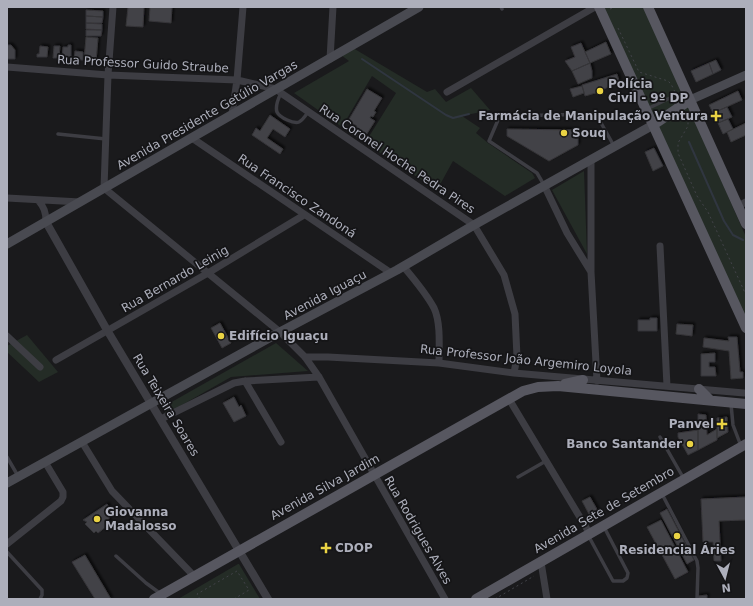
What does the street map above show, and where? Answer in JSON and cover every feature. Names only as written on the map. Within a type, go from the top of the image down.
[{"type":"main road","name":"Avenida Presidente Getúlio Vargas","points":[[7,244],[232,114],[279,91],[330,58],[419,7]]},
{"type":"main road","points":[[600,7],[731,292],[746,328]]},
{"type":"main road","points":[[648,7],[690,100],[742,204],[746,224]]},
{"type":"main road","points":[[653,125],[690,100],[746,75]]},
{"type":"main road","name":"Avenida Iguaçu","points":[[7,484],[280,332],[403,266],[653,125]]},
{"type":"main road","points":[[558,386],[583,380]]},
{"type":"main road","name":"Rua Professor João Argemiro Loyola","points":[[509,399],[523,391],[538,387],[558,386],[745,404]]},
{"type":"main road","points":[[699,389],[710,400]]},
{"type":"main road","name":"Avenida Silva Jardim","points":[[158,597],[509,399]]},
{"type":"main road","name":"Avenida Sete de Setembro","points":[[476,599],[744,446]]},
{"type":"street","points":[[104,188],[108,75],[114,7]]},
{"type":"street","points":[[232,114],[237,80],[242,7]]},
{"type":"street","points":[[330,58],[333,7]]},
{"type":"street","points":[[447,92],[595,7]]},
{"type":"street","name":"Rua Professor Guido Straube","points":[[7,67],[108,75],[237,80],[279,91]]},
{"type":"street","name":"Rua Coronel Hoche Pedra Pires","points":[[279,91],[474,225],[504,275],[515,314],[517,357],[514,373]]},
{"type":"street","name":"Rua Francisco Zandoná","points":[[192,138],[390,273]]},
{"type":"street","points":[[591,160],[591,272],[597,381]]},
{"type":"street","points":[[544,186],[567,233],[591,272]]},
{"type":"street","name":"Rua Rodrigues Alves","points":[[104,188],[280,332],[305,356],[319,377],[373,475],[445,599]]},
{"type":"street","points":[[7,198],[80,202]]},
{"type":"street","points":[[38,200],[44,207],[46,222]]},
{"type":"street","name":"Rua Bernardo Leinig","points":[[56,360],[208,273],[304,214]]},
{"type":"street","name":"Rua Teixeira Soares","points":[[46,222],[107,330],[268,599]]},
{"type":"street","points":[[660,246],[667,386]]},
{"type":"street","points":[[403,266],[421,288],[435,309],[439,329],[439,363]]},
{"type":"street","points":[[8,340],[40,367]]},
{"type":"street","name":"Rua Professor João Argemiro Loyola","points":[[305,356],[439,363],[583,380],[744,393]]},
{"type":"street","points":[[161,419],[234,383],[245,381],[319,377]]},
{"type":"street","points":[[245,381],[280,442]]},
{"type":"street","points":[[509,399],[589,534]]},
{"type":"street","points":[[82,442],[112,491],[194,576]]},
{"type":"street","points":[[7,544],[61,501],[63,497],[63,492],[45,462]]},
{"type":"street","points":[[541,562],[547,599]]},
{"type":"lane","points":[[279,91],[276,108],[279,115],[291,122],[299,122],[308,112]]},
{"type":"lane","points":[[646,109],[672,97],[678,108]]},
{"type":"lane","points":[[544,186],[537,173],[489,141],[498,120],[505,116],[596,114],[614,147]]},
{"type":"lane","points":[[58,134],[106,139]]},
{"type":"lane","points":[[731,403],[733,425],[744,446]]},
{"type":"lane","points":[[660,437],[684,480]]},
{"type":"lane","points":[[7,457],[18,477]]},
{"type":"lane","points":[[518,477],[546,461]]},
{"type":"lane","points":[[661,493],[697,561],[697,599]]},
{"type":"lane","points":[[589,534],[613,581],[623,581],[627,578],[628,573],[603,526]]},
{"type":"lane","points":[[7,552],[42,590],[40,599]]},
{"type":"lane","points":[[116,556],[146,583],[158,597]]},
{"type":"path","points":[[616,23],[639,72],[668,81],[678,98]]},
{"type":"path","points":[[687,117],[688,126],[678,143],[678,153],[697,196],[708,212],[746,294]]},
{"type":"path","points":[[200,599],[197,594],[237,570],[249,590],[234,599]]},
{"type":"path","points":[[495,599],[537,574]]},
{"type":"shaded area","points":[[602,7],[645,7],[746,237],[746,318]]},
{"type":"shaded area","points":[[353,48],[427,92],[435,89],[446,102],[471,88],[490,110],[462,116],[480,128],[476,133],[532,173],[535,178],[505,196],[453,161],[437,190],[365,143],[396,93],[372,76],[342,127],[294,93],[349,61],[341,55]]},
{"type":"shaded area","points":[[584,171],[587,254],[552,190]]},
{"type":"shaded area","points":[[27,335],[58,372],[39,382],[7,352],[7,346]]},
{"type":"shaded area","points":[[276,343],[308,371],[231,377],[166,414],[161,408]]},
{"type":"shaded area","points":[[238,564],[260,599],[178,599]]},
{"type":"building","points":[[128,7],[144,7],[143,27],[126,26]]},
{"type":"building","points":[[150,7],[172,7],[171,23],[149,21]]},
{"type":"building","points":[[86,10],[103,11],[103,17],[86,16]]},
{"type":"building","points":[[86,16],[103,17],[102,23],[86,23]]},
{"type":"building","points":[[86,23],[102,24],[102,30],[86,29]]},
{"type":"building","points":[[86,30],[102,30],[101,36],[86,36]]},
{"type":"building","points":[[86,37],[98,38],[96,62],[84,60]]},
{"type":"building","points":[[606,42],[611,54],[590,63],[585,52]]},
{"type":"building","points":[[581,43],[590,63],[572,71],[565,61],[575,57],[571,47]]},
{"type":"building","points":[[7,45],[11,45],[15,50],[15,59],[7,59]]},
{"type":"building","points":[[68,45],[71,45],[71,58],[62,57],[63,47],[68,47]]},
{"type":"building","points":[[40,46],[48,47],[47,57],[37,57]]},
{"type":"building","points":[[54,46],[60,46],[59,58],[53,58]]},
{"type":"building","points":[[75,51],[83,52],[83,60],[74,60]]},
{"type":"building","points":[[716,60],[721,70],[713,74],[709,63]]},
{"type":"building","points":[[590,63],[592,78],[578,84],[572,71]]},
{"type":"building","points":[[709,63],[713,74],[696,82],[691,71]]},
{"type":"building","points":[[617,74],[619,81],[599,92],[585,96],[582,85]]},
{"type":"building","points":[[582,86],[584,93],[573,97],[570,89]]},
{"type":"building","points":[[367,89],[382,98],[374,111],[376,112],[373,117],[371,116],[370,118],[375,121],[363,140],[352,134],[357,126],[348,121]]},
{"type":"building","points":[[738,91],[742,100],[713,113],[709,105]]},
{"type":"building","points":[[727,107],[732,117],[718,123],[713,113]]},
{"type":"building","points":[[270,115],[290,129],[285,137],[273,129],[267,138],[283,149],[280,154],[252,135],[256,128],[260,131]]},
{"type":"building","points":[[728,119],[733,129],[723,134],[718,123]]},
{"type":"building","points":[[746,123],[746,135],[731,142],[727,132]]},
{"type":"building","points":[[507,129],[578,130],[578,145],[549,161],[507,136]]},
{"type":"building","points":[[654,148],[663,166],[653,171],[645,152]]},
{"type":"building","points":[[650,318],[657,318],[657,331],[638,331],[638,320],[650,320]]},
{"type":"building","name":"Edifício Iguaçu","points":[[220,323],[231,343],[222,348],[211,328]]},
{"type":"building","points":[[677,324],[693,325],[692,336],[676,334]]},
{"type":"building","points":[[728,337],[737,337],[740,372],[743,372],[743,378],[731,379],[729,351],[703,347],[704,338],[729,341]]},
{"type":"building","points":[[715,353],[715,362],[709,362],[709,367],[715,367],[716,376],[701,376],[701,354]]},
{"type":"building","points":[[234,397],[239,407],[241,405],[246,416],[234,422],[223,403]]},
{"type":"building","points":[[698,414],[706,415],[707,435],[717,429],[717,440],[698,450]]},
{"type":"building","name":"Panvel","points":[[727,417],[728,432],[717,438],[717,418]]},
{"type":"building","name":"Banco Santander","points":[[698,430],[698,450],[688,455],[678,437],[678,433]]},
{"type":"building","points":[[590,497],[598,511],[590,516],[582,501]]},
{"type":"building","points":[[746,497],[746,520],[719,521],[721,561],[714,561],[713,542],[703,542],[701,499]]},
{"type":"building","name":"Giovanna Madalosso","points":[[107,504],[111,511],[111,515],[108,520],[111,523],[98,533],[96,531],[94,533],[85,524],[87,522],[83,520]]},
{"type":"building","name":"Residencial Áries","points":[[667,509],[694,560],[687,564],[660,513]]},
{"type":"building","points":[[661,520],[688,572],[675,579],[647,527]]},
{"type":"building","points":[[85,555],[111,599],[95,599],[72,562]]},
{"type":"building","points":[[707,595],[707,599],[698,599],[698,596]]},
{"type":"waterway","points":[[362,59],[446,115],[453,118],[469,114]]},
{"type":"waterway","points":[[689,142],[724,221],[733,235],[743,240]]},
{"type":"place","name":"Polícia Civil - 9º DP","points":[[600,91]]},
{"type":"place","name":"Farmácia de Manipulação Ventura","points":[[716,116]]},
{"type":"place","name":"Souq","points":[[564,133]]},
{"type":"place","name":"Edifício Iguaçu","points":[[221,336]]},
{"type":"place","name":"Panvel","points":[[722,424]]},
{"type":"place","name":"Banco Santander","points":[[690,444]]},
{"type":"place","name":"Giovanna Madalosso","points":[[97,519]]},
{"type":"place","name":"Residencial Áries","points":[[677,536]]},
{"type":"place","name":"CDOP","points":[[326,548]]}]
